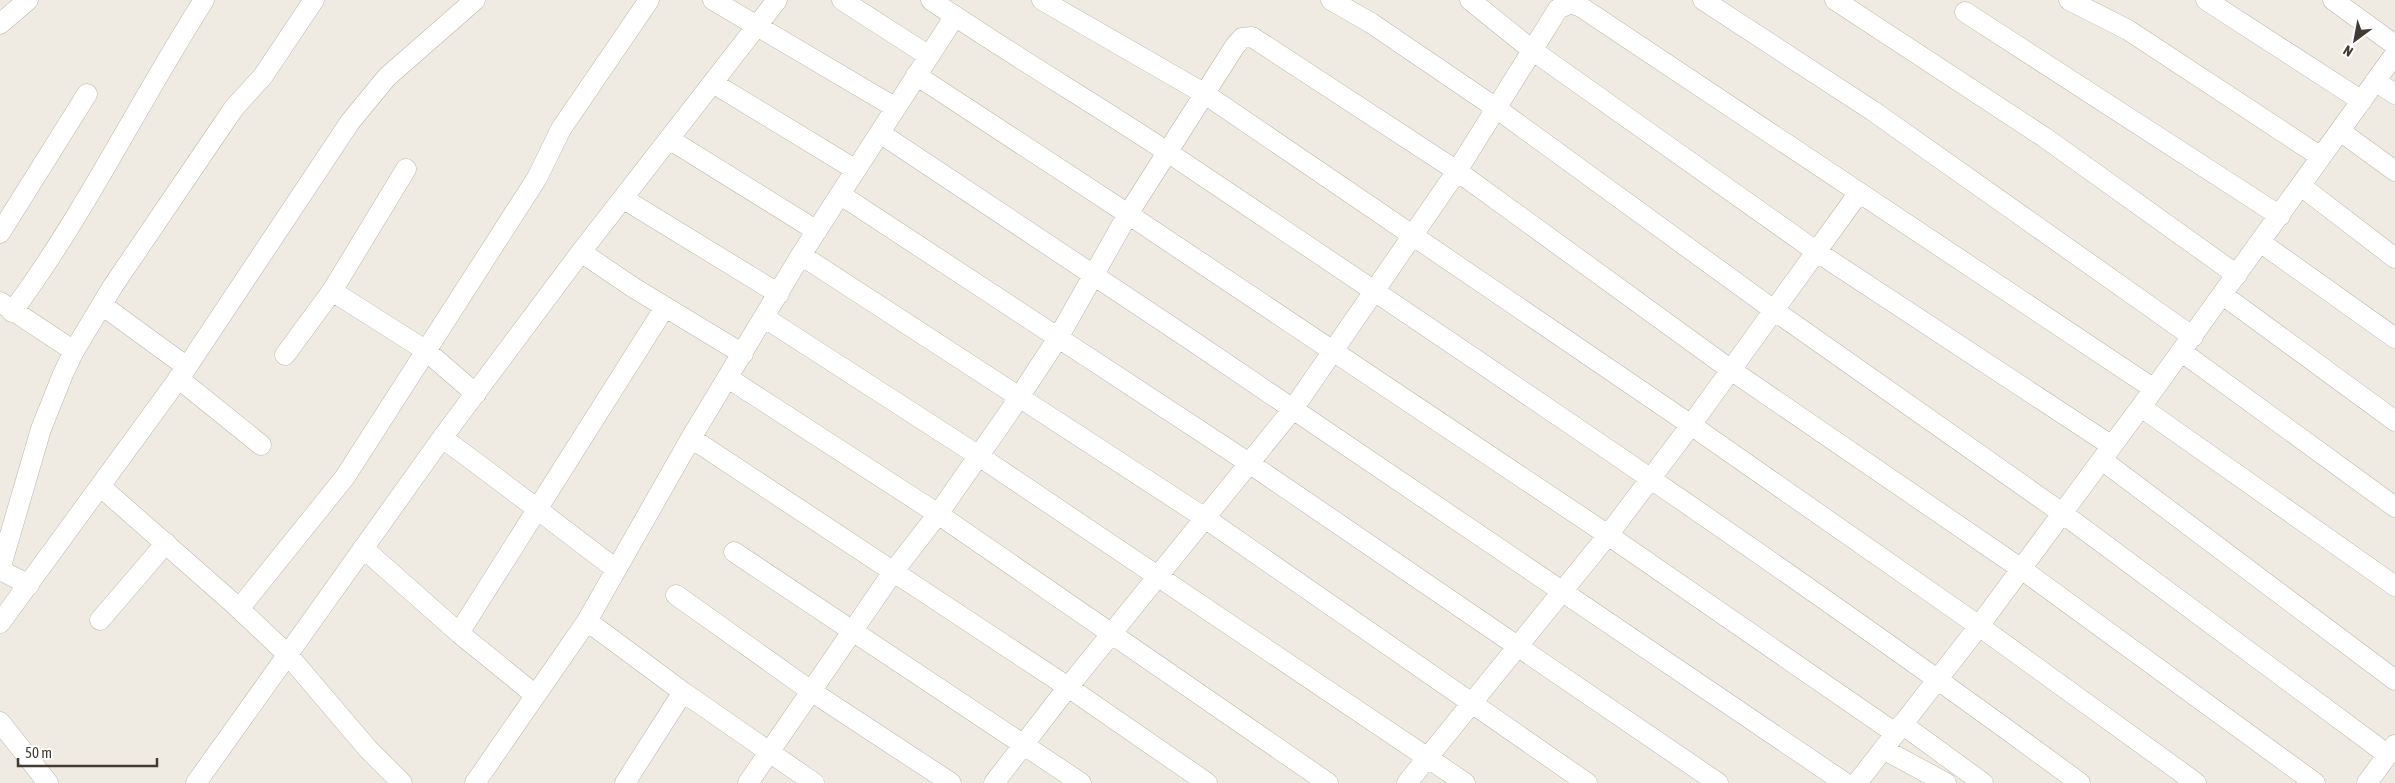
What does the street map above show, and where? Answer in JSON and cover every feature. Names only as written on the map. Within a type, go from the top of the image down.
[{"type":"street","points":[[0,24],[28,0]]},
{"type":"street","points":[[74,351],[6,307],[67,232],[134,114],[204,0]]},
{"type":"street","points":[[29,585],[6,573],[1,566],[41,429],[74,351],[102,305],[234,108],[262,76],[314,0]]},
{"type":"street","points":[[0,623],[183,372],[350,122],[374,91],[407,58],[476,0]]},
{"type":"street","points":[[239,609],[344,477],[537,178],[565,123],[649,0]]},
{"type":"street","points":[[713,0],[896,108]]},
{"type":"street","points":[[196,783],[442,438],[581,252],[777,0]]},
{"type":"street","points":[[842,0],[929,56]]},
{"type":"street","points":[[931,0],[1167,152],[1372,290],[1938,679],[2080,783]]},
{"type":"street","points":[[1042,0],[1205,94],[1691,425],[1979,626],[2196,783]]},
{"type":"street","points":[[1331,0],[1371,23],[1496,108],[1774,311],[2062,513],[2392,750],[2368,783]]},
{"type":"street","points":[[1470,0],[1532,50],[1817,252],[2107,453],[2395,680]]},
{"type":"street","points":[[1704,0],[1873,111],[2187,344],[2395,507]]},
{"type":"street","points":[[2069,0],[2128,30],[2321,157]]},
{"type":"street","points":[[2206,0],[2362,101]]},
{"type":"street","points":[[2333,0],[2395,45]]},
{"type":"street","points":[[994,783],[1068,687],[1292,409],[1456,170],[1558,9],[1571,3],[1583,3],[1858,194],[2154,389]]},
{"type":"street","points":[[1848,3],[2044,137],[2237,274]]},
{"type":"street","points":[[1965,12],[2280,216]]},
{"type":"street","points":[[474,783],[587,620],[691,438],[801,255],[955,16]]},
{"type":"street","points":[[748,783],[852,630],[893,572],[938,514],[1019,399],[1058,338],[1128,214],[1235,46],[1242,38],[1252,37],[1456,170],[1731,370],[2020,568],[2316,783]]},
{"type":"street","points":[[1857,783],[1979,626],[2020,568],[2141,407],[2395,54]]},
{"type":"street","points":[[916,75],[1128,214],[1982,783]]},
{"type":"street","points":[[2375,81],[2395,94]]},
{"type":"street","points":[[713,83],[856,170]]},
{"type":"street","points":[[0,234],[87,94]]},
{"type":"street","points":[[2340,130],[2395,171]]},
{"type":"street","points":[[880,133],[1094,275],[1845,783]]},
{"type":"street","points":[[669,139],[817,231]]},
{"type":"street","points":[[285,355],[332,291],[406,169]]},
{"type":"street","points":[[2301,186],[2395,258]]},
{"type":"street","points":[[1407,783],[1608,534],[1691,425],[1858,194]]},
{"type":"street","points":[[841,195],[1249,463],[1718,783]]},
{"type":"street","points":[[624,199],[779,294]]},
{"type":"street","points":[[2260,242],[2395,338]]},
{"type":"street","points":[[581,252],[665,307],[743,354]]},
{"type":"street","points":[[801,255],[1019,399],[1205,518],[1588,783]]},
{"type":"street","points":[[332,291],[425,350],[476,394]]},
{"type":"street","points":[[2223,295],[2395,422]]},
{"type":"street","points":[[102,305],[183,372],[261,445]]},
{"type":"street","points":[[459,633],[538,511],[665,307]]},
{"type":"street","points":[[764,318],[979,456],[1464,783]]},
{"type":"street","points":[[728,378],[938,514],[1328,783]]},
{"type":"street","points":[[2141,407],[2395,586]]},
{"type":"street","points":[[442,438],[496,476],[538,511],[616,569]]},
{"type":"street","points":[[691,438],[1068,687],[1206,783]]},
{"type":"street","points":[[101,486],[239,609],[288,656],[368,749],[402,783]]},
{"type":"street","points":[[100,620],[166,543]]},
{"type":"street","points":[[363,548],[459,633],[534,694]]},
{"type":"street","points":[[734,552],[1081,783]]},
{"type":"street","points":[[676,595],[811,690],[951,783]]},
{"type":"street","points":[[587,620],[683,692],[814,783]]},
{"type":"street","points":[[625,783],[683,692]]},
{"type":"street","points":[[0,722],[48,783]]},
{"type":"street","points":[[1883,749],[1946,783]]}]
